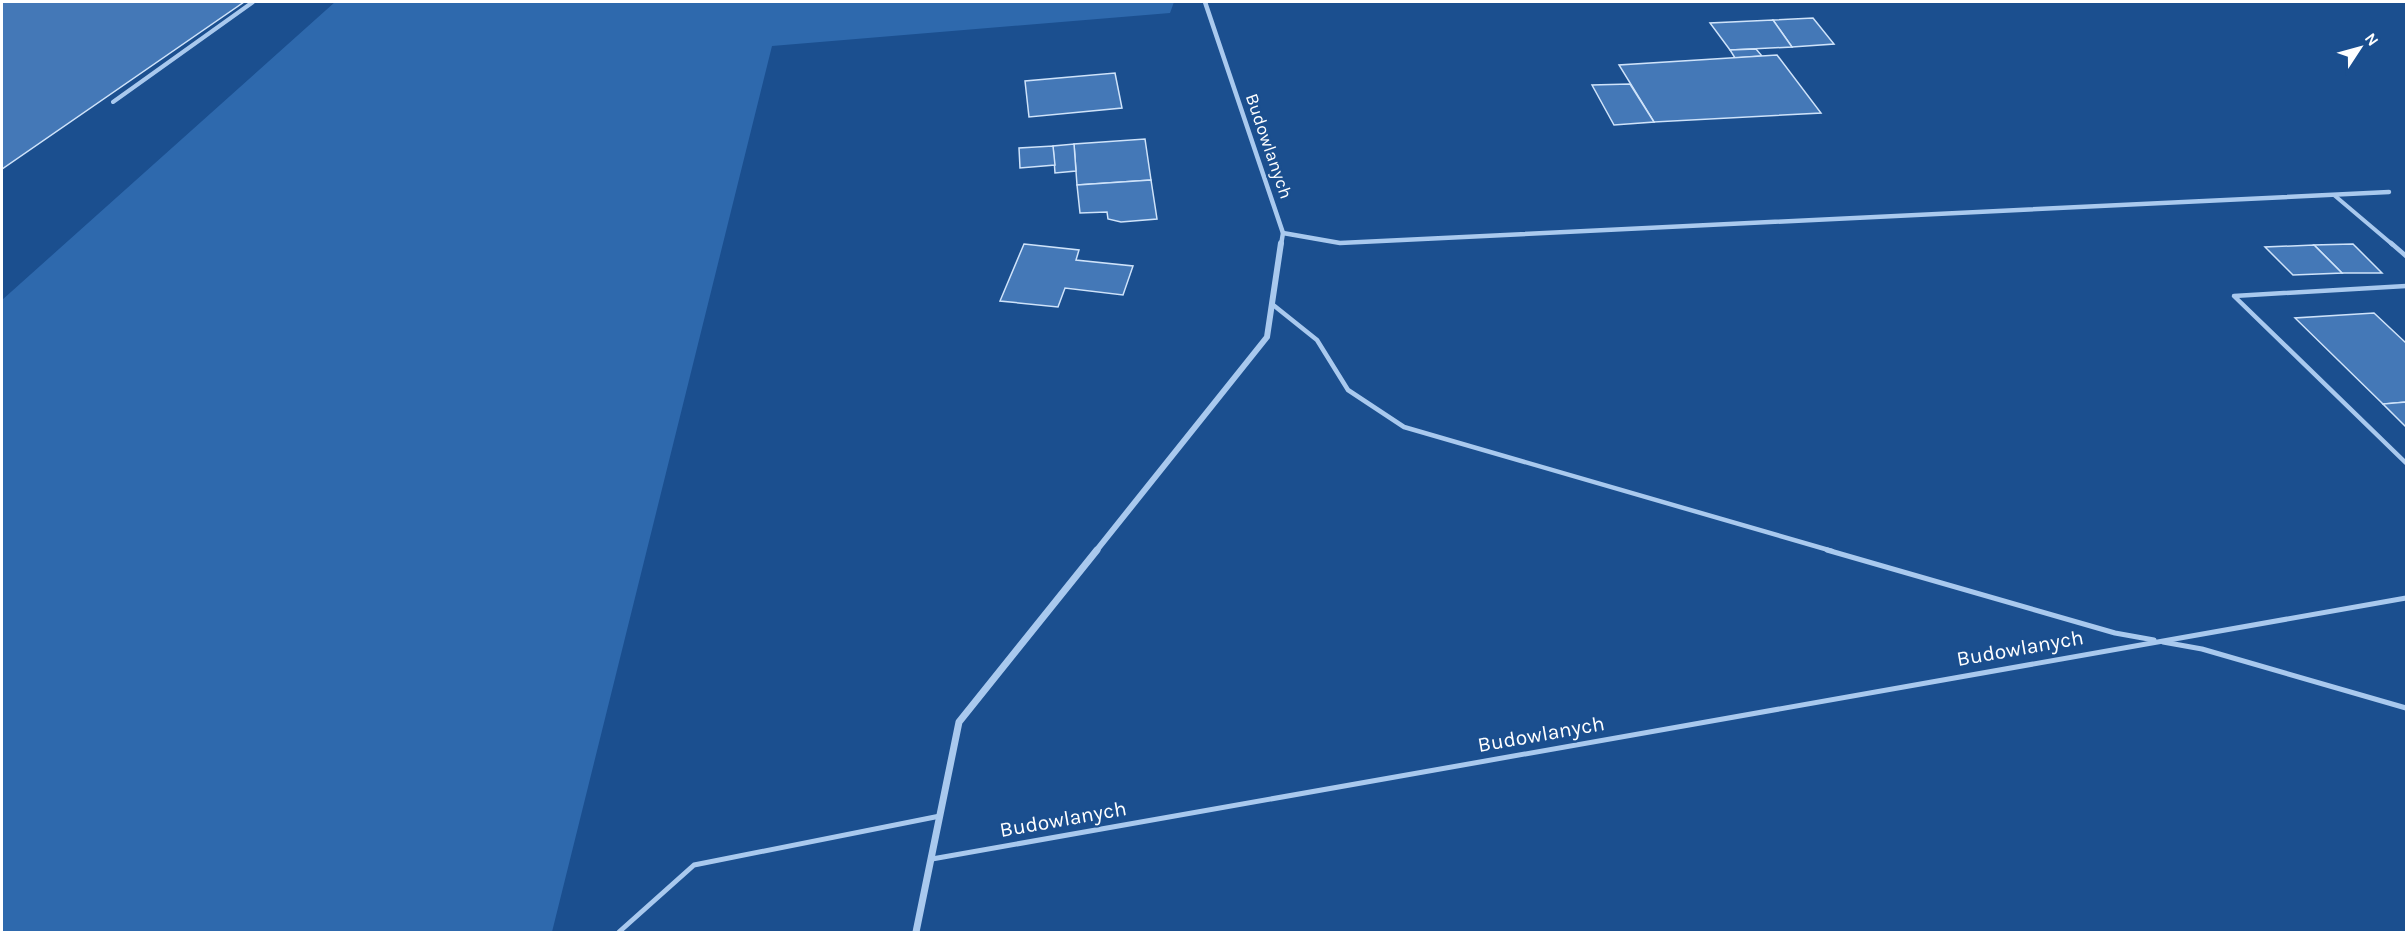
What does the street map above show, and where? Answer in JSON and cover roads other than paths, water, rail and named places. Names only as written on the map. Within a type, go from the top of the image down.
[{"type":"street","name":"Budowlanych","points":[[916,933],[959,722],[1267,337],[1283,233],[1204,2]]},
{"type":"street","points":[[1283,233],[1340,243],[2390,192]]},
{"type":"lane","points":[[113,102],[253,2]]},
{"type":"lane","points":[[2334,195],[2406,256]]},
{"type":"lane","points":[[2406,286],[2234,296],[2406,463]]},
{"type":"lane","name":"Budowlanych","points":[[1272,304],[1317,340],[1348,390],[1404,427],[2115,633],[2202,649],[2406,708]]},
{"type":"lane","name":"Budowlanych","points":[[932,859],[2406,598]]},
{"type":"lane","points":[[619,933],[694,865],[940,816]]}]
